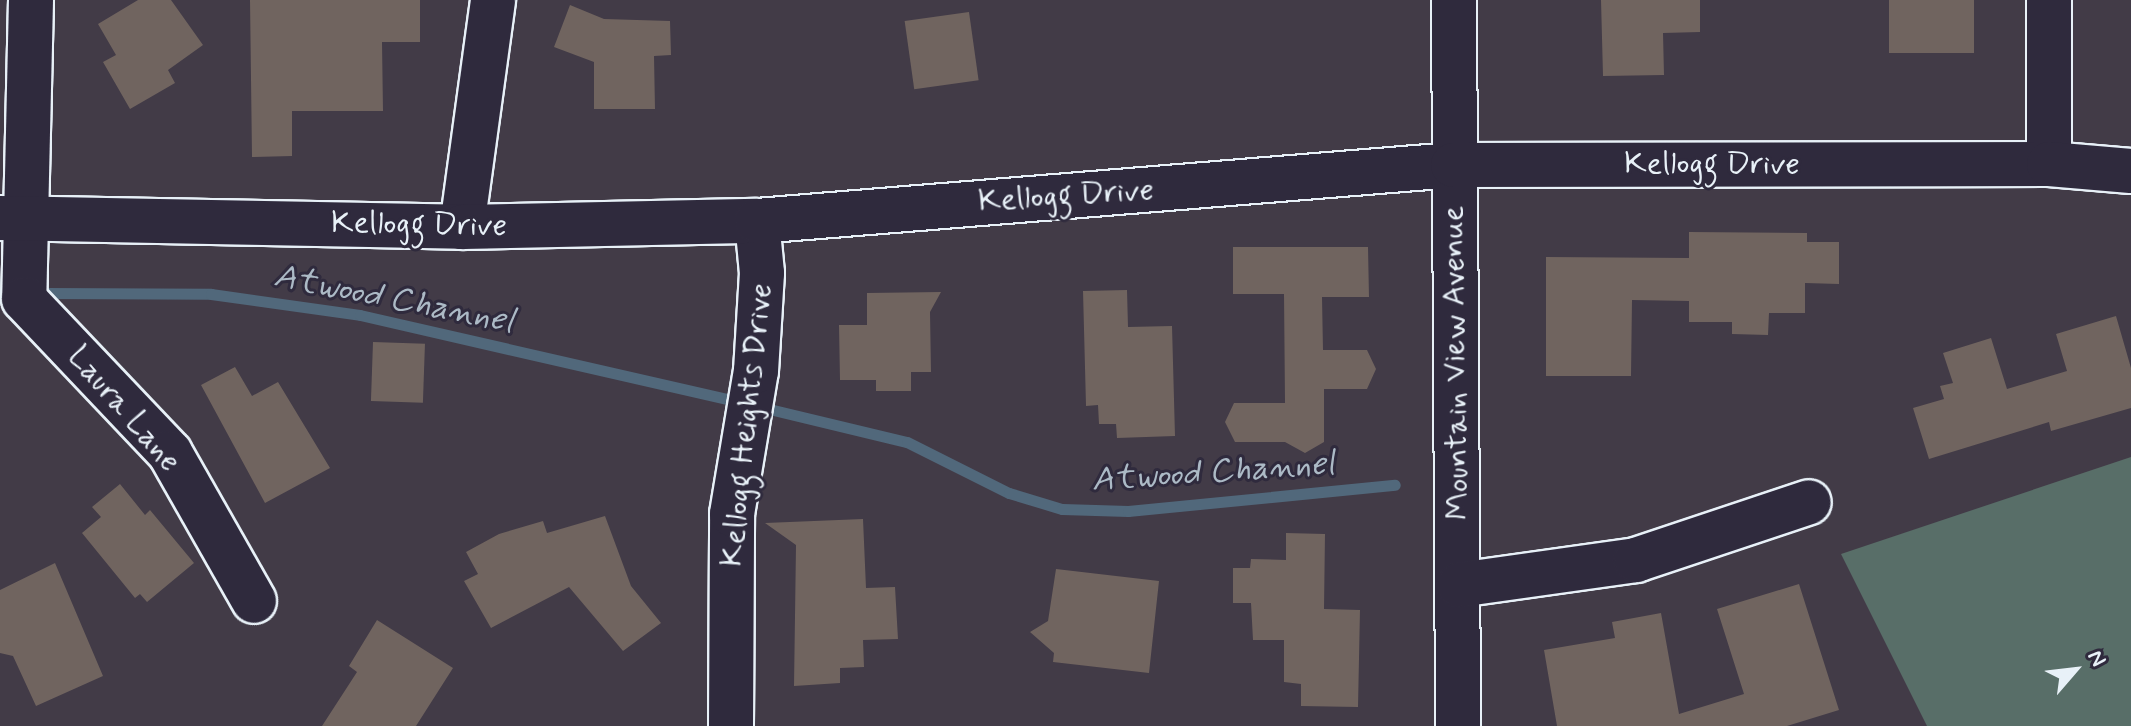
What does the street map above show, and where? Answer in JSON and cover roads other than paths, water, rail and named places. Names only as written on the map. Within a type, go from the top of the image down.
[{"type":"street","name":"Laura Lane","points":[[31,0],[13,216],[24,299],[170,453],[254,601]]},
{"type":"street","points":[[462,227],[493,0]]},
{"type":"street","name":"Mountain View Avenue","points":[[1454,0],[1458,726]]},
{"type":"street","points":[[2049,0],[2049,164]]},
{"type":"street","name":"Kellogg Drive","points":[[13,216],[462,227],[757,221],[1453,165],[2049,164],[2131,171]]},
{"type":"street","name":"Kellogg Heights Drive","points":[[731,726],[732,514],[756,371],[762,273],[757,221]]},
{"type":"street","points":[[1459,585],[1636,560],[1809,502]]},
{"type":"waterway","name":"Atwood Channel","points":[[45,293],[211,294],[360,315],[728,399]]},
{"type":"waterway","name":"Atwood Channel","points":[[765,408],[907,442],[1009,493],[1062,509],[1128,511],[1395,485]]}]
